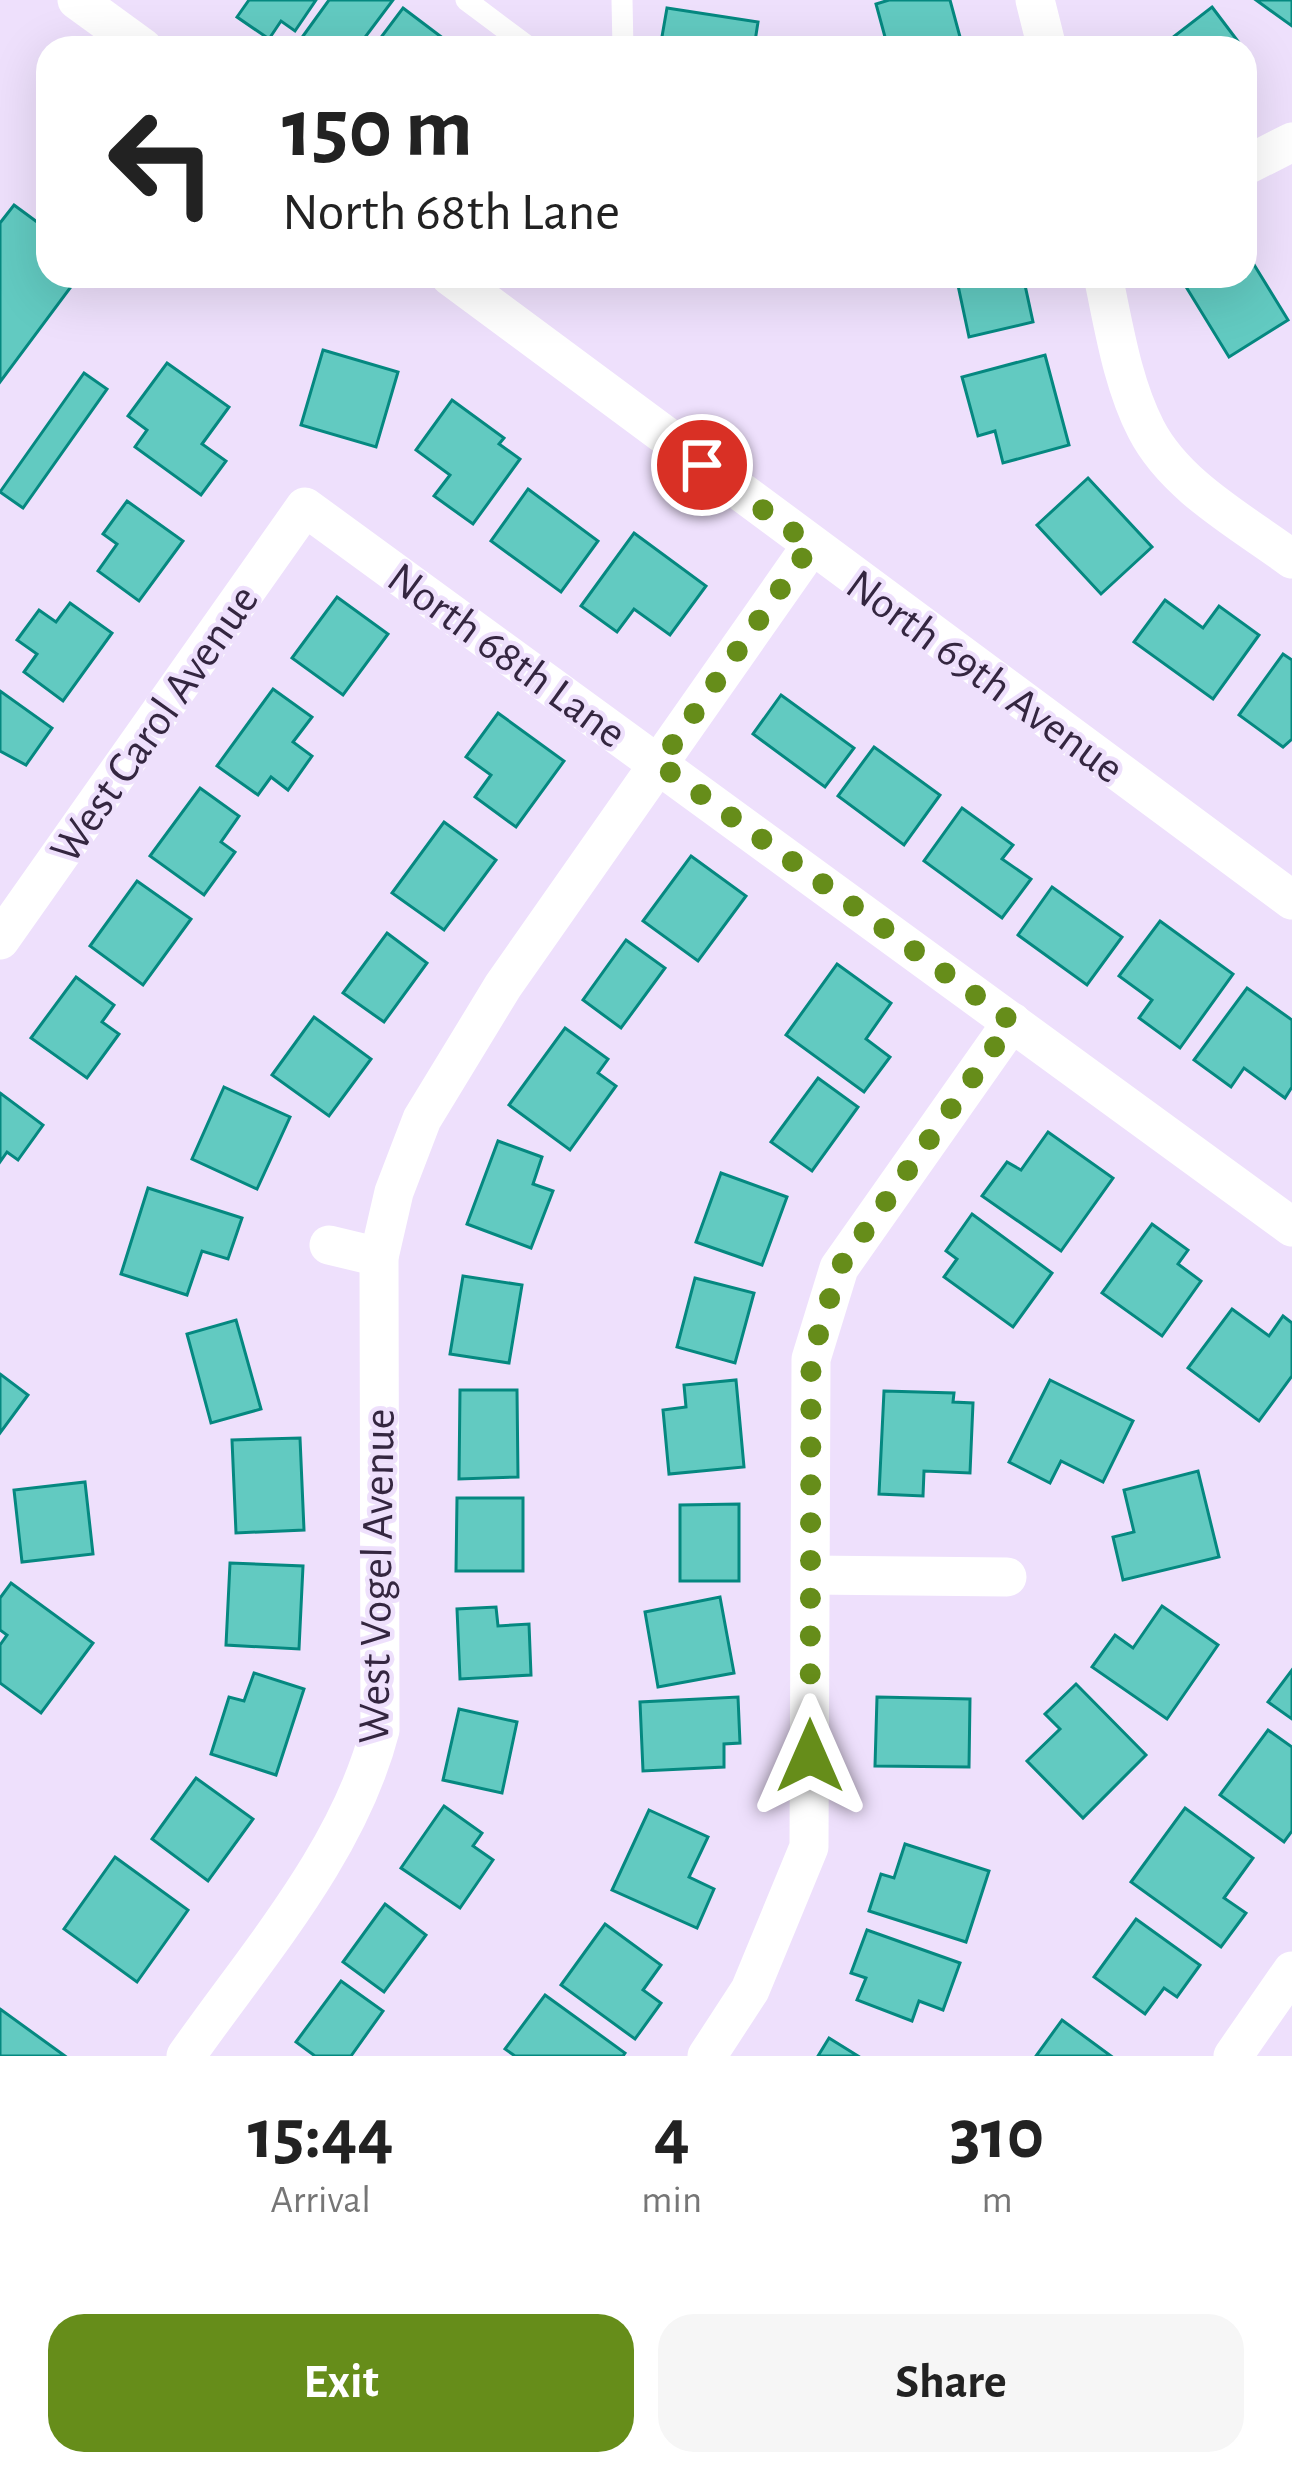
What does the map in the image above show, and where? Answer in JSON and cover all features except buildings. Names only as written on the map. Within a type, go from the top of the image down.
[{"type":"street","points":[[77,0],[126,36]]},
{"type":"street","points":[[1035,0],[1044,36]]},
{"type":"street","points":[[1257,160],[1292,142]]},
{"type":"street","name":"North 69th Avenue","points":[[466,288],[1291,897]]},
{"type":"street","points":[[1106,288],[1126,377],[1147,432],[1184,479],[1292,559]]},
{"type":"street","name":"North 68th Lane","points":[[305,507],[1292,1227]]},
{"type":"street","name":"West Carol Avenue","points":[[0,940],[305,507]]},
{"type":"street","name":"West Vogel Avenue","points":[[186,2056],[331,1849],[365,1786],[380,1730],[379,1257],[394,1192],[422,1119],[503,986],[811,545]]},
{"type":"street","points":[[707,2056],[750,1990],[809,1847],[811,1359],[839,1268],[1012,1022]]},
{"type":"street","points":[[328,1245],[379,1257]]},
{"type":"street","points":[[812,1574],[1007,1577]]},
{"type":"street","points":[[1233,2056],[1292,1971]]},
{"type":"lane","points":[[466,0],[514,36]]},
{"type":"lane","points":[[622,0],[623,36]]},
{"type":"route","points":[[702,465],[811,545],[659,764],[1012,1022],[839,1268],[811,1359],[810,1756]]}]
